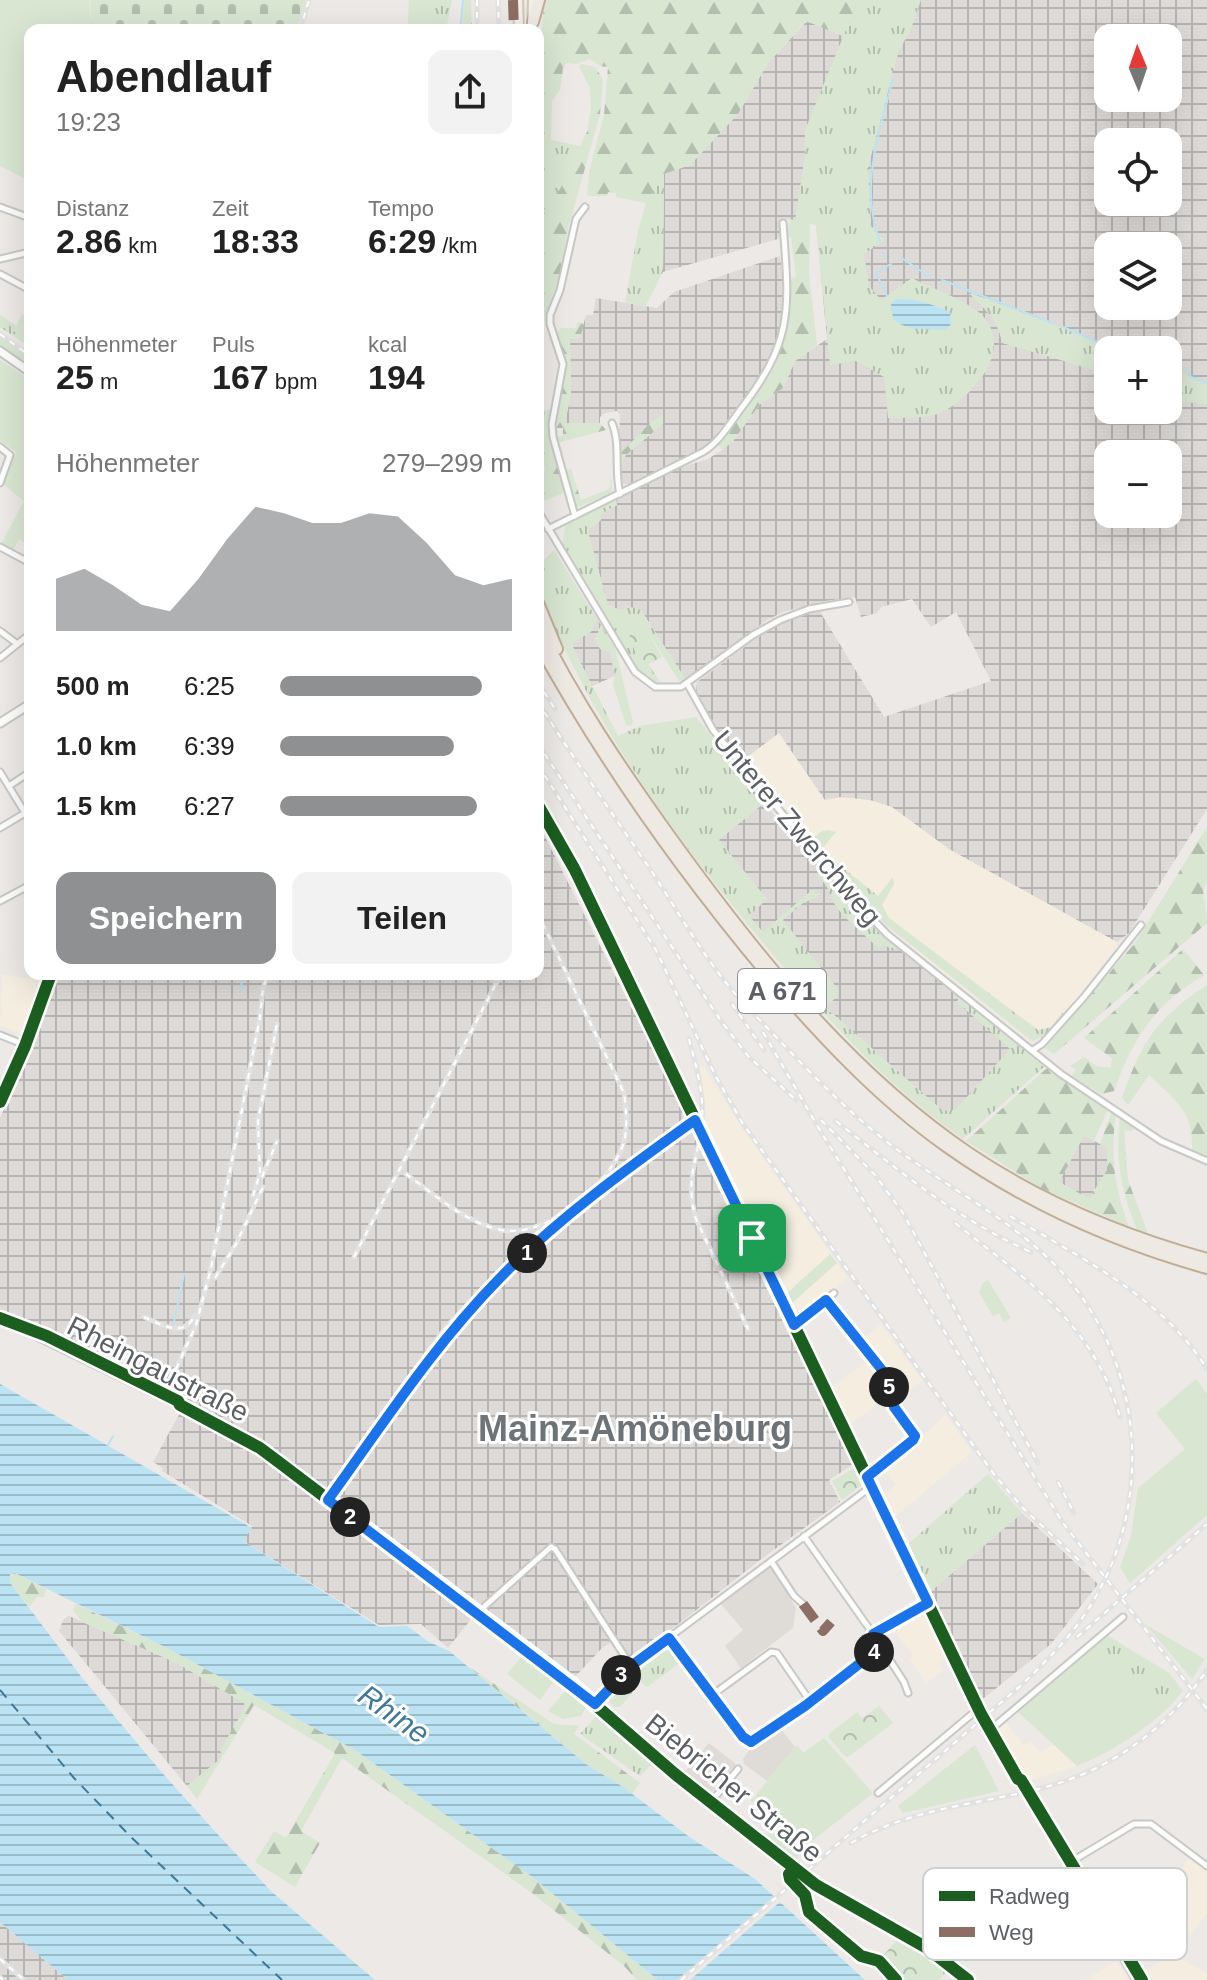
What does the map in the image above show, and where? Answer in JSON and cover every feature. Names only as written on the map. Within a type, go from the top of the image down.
[{"type":"highway","points":[[532,24],[536,0]]},
{"type":"highway","points":[[544,620],[568,689]]},
{"type":"highway","name":"A 671","points":[[544,638],[568,689]]},
{"type":"highway","name":"A 671","points":[[544,652],[646,816],[747,950],[854,1068],[894,1105],[1031,1199],[1126,1242],[1207,1268]]},
{"type":"highway","points":[[544,662],[568,689]]},
{"type":"highway","name":"A 671","points":[[969,1158],[1088,1218],[1207,1259]]},
{"type":"main road","points":[[518,0],[519,24]]},
{"type":"street","points":[[0,207],[24,216]]},
{"type":"street","points":[[575,516],[553,437],[552,424],[563,364],[550,315],[560,290],[576,219],[585,207]]},
{"type":"street","points":[[548,529],[708,449],[765,377],[778,350],[787,310],[783,223]]},
{"type":"street","points":[[0,259],[24,253]]},
{"type":"street","points":[[0,274],[24,287]]},
{"type":"street","points":[[0,351],[24,368]]},
{"type":"street","points":[[612,423],[616,432],[615,477],[620,494]]},
{"type":"street","points":[[0,447],[10,455],[0,483]]},
{"type":"street","points":[[544,522],[638,676],[661,688],[688,685],[753,635],[780,620],[806,609],[849,602]]},
{"type":"street","points":[[0,547],[24,560]]},
{"type":"street","points":[[0,631],[16,643]]},
{"type":"street","points":[[0,658],[24,638]]},
{"type":"street","name":"Unterer Zwerchweg","points":[[688,685],[713,730],[870,918],[888,935],[1061,1074],[1161,1141],[1207,1161]]},
{"type":"street","points":[[0,723],[24,708]]},
{"type":"street","points":[[0,772],[24,811]]},
{"type":"street","points":[[9,786],[24,776]]},
{"type":"street","points":[[0,828],[24,814]]},
{"type":"street","points":[[544,816],[575,870],[980,1711],[1070,1868]]},
{"type":"street","points":[[544,820],[550,827]]},
{"type":"street","points":[[0,901],[24,888]]},
{"type":"street","points":[[1035,1053],[1141,925]]},
{"type":"street","points":[[0,1102],[49,980]]},
{"type":"street","points":[[0,1035],[25,1045]]},
{"type":"street","points":[[328,1500],[428,1361],[502,1276],[553,1229],[695,1120]]},
{"type":"street","points":[[794,1325],[834,1293]]},
{"type":"street","points":[[826,1300],[886,1375],[894,1407],[915,1436],[867,1477]]},
{"type":"street","name":"Rheingaustraße","points":[[0,1318],[180,1405],[260,1448],[328,1500]]},
{"type":"street","points":[[595,1704],[631,1666],[872,1486]]},
{"type":"street","name":"Biebricher Straße","points":[[328,1500],[595,1704],[816,1885],[923,1946]]},
{"type":"street","points":[[804,1536],[873,1634],[908,1693]]},
{"type":"street","points":[[477,1614],[551,1547],[631,1666]]},
{"type":"street","points":[[771,1561],[794,1596],[803,1604]]},
{"type":"street","points":[[873,1634],[928,1603]]},
{"type":"street","points":[[990,1730],[1123,1617]]},
{"type":"street","points":[[669,1638],[743,1737],[751,1742],[881,1647]]},
{"type":"street","points":[[711,1696],[771,1652],[777,1653],[810,1701]]},
{"type":"street","points":[[878,1793],[980,1711]]},
{"type":"street","points":[[711,1802],[738,1769]]},
{"type":"street","points":[[1068,1864],[1142,1822],[1151,1824],[1207,1866]]},
{"type":"street","name":"Biebricher Straße","points":[[942,1960],[968,1980]]},
{"type":"street","points":[[1125,1960],[1137,1980]]},
{"type":"shaded area","points":[[858,0],[1207,0],[1207,809],[1129,933],[1117,942],[949,849],[892,807],[870,800],[841,797],[825,800],[779,733],[743,760],[716,728],[696,693],[697,682],[764,633],[790,619],[819,610],[884,717],[991,681],[956,612],[931,627],[912,599],[881,607],[877,613],[861,617],[855,597],[825,601],[783,612],[767,620],[686,680],[641,610],[620,610],[608,605],[587,531],[601,520],[600,514],[617,505],[616,500],[722,450],[733,441],[760,404],[783,388],[795,361],[827,339],[816,224],[786,219],[778,239],[663,272],[664,174],[690,165],[738,114],[768,63],[807,21],[843,36]]},
{"type":"shaded area","points":[[780,256],[785,289],[782,329],[757,384],[705,448],[632,484],[620,484],[617,476],[620,415],[617,411],[605,413],[600,417],[600,423],[565,423],[571,393],[570,339],[580,338],[586,315],[593,315],[596,298],[657,308],[674,292]]},
{"type":"shaded area","points":[[597,619],[601,625],[595,640],[610,651],[615,676],[592,686],[571,643],[590,632]]},
{"type":"shaded area","points":[[779,733],[824,800],[841,797],[870,800],[892,807],[949,849],[1117,942],[1118,950],[1046,1036],[1032,1041],[919,953],[861,899],[743,760]]},
{"type":"shaded area","points":[[764,803],[880,934],[1024,1048],[954,1121],[825,1007],[749,916],[767,899],[718,840]]},
{"type":"shaded area","points":[[544,835],[687,1118],[550,1226],[482,1291],[419,1366],[330,1491],[324,1491],[268,1447],[0,1312],[0,1118],[32,1047],[57,980],[544,980]]},
{"type":"shaded area","points":[[2,974],[24,980],[42,980],[22,1034],[0,1026]]},
{"type":"shaded area","points":[[704,1066],[735,1117],[848,1278],[799,1319],[706,1129],[700,1068]]},
{"type":"shaded area","points":[[691,1128],[696,1132],[854,1464],[829,1480],[840,1502],[631,1661],[615,1640],[602,1648],[574,1678],[506,1630],[349,1510],[337,1497],[441,1350],[491,1292],[575,1216]]},
{"type":"shaded area","points":[[1084,1135],[1107,1148],[1107,1170],[1089,1199],[1059,1182]]},
{"type":"shaded area","points":[[881,1324],[923,1381],[890,1406],[885,1398],[850,1425],[832,1387],[874,1356],[862,1339]]},
{"type":"shaded area","points":[[181,1411],[260,1452],[472,1618],[448,1648],[421,1624],[379,1625],[243,1541],[252,1526],[162,1471],[163,1468],[153,1462]]},
{"type":"shaded area","points":[[946,1415],[972,1452],[894,1518],[883,1495],[896,1485],[884,1470]]},
{"type":"shaded area","points":[[1022,1513],[1098,1584],[1051,1644],[979,1702],[929,1593]]},
{"type":"shaded area","points":[[772,1568],[796,1608],[793,1628],[741,1668],[725,1646],[743,1630],[720,1603],[766,1569]]},
{"type":"shaded area","points":[[927,1608],[951,1657],[939,1662],[943,1671],[926,1683],[909,1659],[913,1655],[891,1627]]},
{"type":"shaded area","points":[[69,1616],[177,1663],[244,1703],[245,1707],[219,1760],[187,1786],[59,1631],[63,1620]]},
{"type":"shaded area","points":[[1006,1722],[1023,1745],[1030,1741],[1040,1753],[1053,1744],[1077,1766],[1026,1782],[995,1731]]},
{"type":"shaded area","points":[[780,1728],[795,1747],[767,1781],[744,1764],[743,1759],[752,1746],[759,1745]]},
{"type":"shaded area","points":[[709,1743],[736,1764],[710,1794],[684,1773]]},
{"type":"shaded area","points":[[1189,1858],[1207,1871],[1207,1913],[1191,1935],[1187,1930],[1187,1868],[1182,1868]]},
{"type":"shaded area","points":[[0,1922],[68,1980],[0,1980]]},
{"type":"shaded area","points":[[1164,1960],[1183,1960],[1207,1973],[1207,1980],[1144,1980],[1140,1974]]},
{"type":"shaded area","points":[[1116,1961],[1128,1980],[1086,1980],[1090,1977]]},
{"type":"green space","points":[[0,0],[89,0],[91,24],[24,24],[24,178],[0,166]]},
{"type":"green space","points":[[90,0],[306,0],[298,24],[92,24]]},
{"type":"green space","points":[[409,0],[437,0],[427,23],[408,22]]},
{"type":"green space","points":[[437,0],[452,0],[447,24],[408,24],[408,22],[427,23]]},
{"type":"green space","points":[[462,0],[471,0],[472,24],[461,24]]},
{"type":"green space","points":[[544,0],[858,0],[843,36],[806,21],[768,63],[738,114],[690,165],[664,174],[646,203],[616,197],[616,193],[608,192],[607,196],[587,196],[589,172],[604,115],[608,67],[590,59],[576,64],[567,63],[563,68],[560,90],[552,101],[551,140],[544,138]]},
{"type":"green space","points":[[858,0],[921,0],[910,32],[899,50],[868,168],[871,226],[885,240],[864,254],[869,286],[881,300],[912,278],[977,310],[992,330],[994,344],[991,359],[975,387],[950,407],[932,416],[888,418],[884,377],[856,361],[830,365],[816,225],[795,220],[805,155],[805,130]]},
{"type":"green space","points":[[579,66],[595,67],[603,79],[600,114],[568,229],[560,274],[544,323],[544,211],[571,174],[587,132],[591,108],[590,88]]},
{"type":"green space","points":[[544,138],[580,146],[571,174],[544,211]]},
{"type":"green space","points":[[664,174],[663,272],[645,307],[625,302],[648,196]]},
{"type":"green space","points":[[790,219],[810,223],[809,274],[817,345],[795,361],[783,388],[760,404],[733,441],[722,450],[718,444],[760,388],[781,348],[790,304],[789,279],[796,277],[791,237],[786,237]]},
{"type":"green space","points":[[968,292],[1094,339],[1094,370],[1002,343],[994,321]]},
{"type":"green space","points":[[22,314],[24,338],[14,331]]},
{"type":"green space","points":[[0,315],[16,325],[14,331],[24,338],[24,343],[0,327]]},
{"type":"green space","points":[[577,322],[584,324],[580,338],[570,339],[571,393],[565,423],[600,423],[606,430],[557,443],[555,437],[563,436],[563,428],[555,428],[555,424],[565,375],[557,333],[561,328],[576,328]]},
{"type":"green space","points":[[0,336],[24,354],[24,363],[0,346]]},
{"type":"green space","points":[[0,360],[24,376],[24,501],[3,484],[16,452],[0,441]]},
{"type":"green space","points":[[1182,373],[1207,382],[1207,405],[1182,403]]},
{"type":"green space","points":[[544,410],[552,410],[550,438],[565,487],[562,494],[544,501]]},
{"type":"green space","points":[[663,415],[663,424],[626,455],[620,483],[618,456],[651,422]]},
{"type":"green space","points":[[571,469],[581,500],[609,489],[611,477],[612,493],[576,508],[565,470]]},
{"type":"green space","points":[[616,500],[617,504],[601,514],[601,520],[588,531],[608,605],[620,610],[627,606],[641,610],[686,680],[681,684],[636,613],[623,618],[635,651],[662,685],[638,670],[563,544],[565,525]]},
{"type":"green space","points":[[24,501],[24,542],[19,539],[13,551],[1,544]]},
{"type":"green space","points":[[554,550],[597,619],[591,632],[571,644],[618,736],[640,726],[696,717],[764,803],[719,840],[767,899],[749,916],[763,932],[813,889],[817,894],[821,891],[818,897],[803,903],[783,920],[837,988],[838,995],[826,1008],[943,1111],[956,1109],[1010,1049],[957,1002],[959,997],[1045,1066],[963,1139],[907,1096],[833,1023],[730,903],[666,818],[607,729],[558,634],[544,600],[544,560]]},
{"type":"green space","points":[[637,613],[662,657],[645,666],[635,651],[623,618]]},
{"type":"green space","points":[[601,625],[615,648],[633,722],[631,726],[626,725],[613,684],[615,676],[610,652],[600,649],[595,640]]},
{"type":"green space","points":[[1207,827],[1207,881],[1203,890],[1207,923],[1054,1054],[1045,1048],[1135,943]]},
{"type":"green space","points":[[822,831],[836,832],[821,850],[815,843],[815,837]]},
{"type":"green space","points":[[821,850],[878,896],[893,877],[894,884],[882,905],[889,918],[1038,1030],[1051,1027],[1063,1012],[1063,1018],[1046,1036],[1032,1041],[885,924]]},
{"type":"green space","points":[[822,869],[869,923],[896,948],[893,951],[884,944],[879,949],[844,916],[818,876]]},
{"type":"green space","points":[[1183,949],[1204,975],[1172,998],[1148,1024],[1129,1055],[1114,1091],[1101,1094],[1072,1076],[1076,1070],[1070,1066],[1085,1057],[1096,1066],[1111,1068],[1112,1058],[1084,1038]]},
{"type":"green space","points":[[1207,985],[1207,1158],[1192,1152],[1190,1126],[1182,1108],[1149,1075],[1128,1105],[1122,1098],[1144,1046],[1153,1033],[1175,1009]]},
{"type":"green space","points":[[1047,1068],[1108,1109],[1094,1141],[1084,1136],[1059,1182],[1089,1199],[1107,1170],[1107,1148],[1100,1144],[1112,1111],[1116,1114],[1113,1144],[1115,1171],[1129,1227],[1041,1188],[966,1141]]},
{"type":"green space","points":[[1120,1117],[1135,1127],[1132,1131],[1124,1130],[1128,1180],[1148,1233],[1137,1230],[1123,1188],[1118,1147]]},
{"type":"green space","points":[[830,1254],[837,1263],[791,1304],[786,1294]]},
{"type":"green space","points":[[988,1280],[1011,1318],[1004,1322],[999,1313],[993,1316],[979,1292]]},
{"type":"green space","points":[[1196,1379],[1207,1394],[1207,1515],[1130,1583],[1120,1567],[1131,1536],[1138,1488],[1185,1449],[1156,1413]]},
{"type":"green space","points":[[855,1468],[863,1484],[842,1500],[832,1481]]},
{"type":"green space","points":[[988,1474],[1022,1513],[929,1593],[907,1545]]},
{"type":"green space","points":[[15,1573],[46,1589],[44,1597],[37,1597],[29,1607],[10,1583],[10,1574]]},
{"type":"green space","points":[[76,1604],[167,1648],[355,1750],[531,1876],[658,1980],[637,1980],[624,1966],[532,1893],[342,1758],[301,1831],[320,1843],[295,1887],[255,1862],[274,1831],[286,1838],[335,1753],[254,1705],[197,1799],[187,1786],[219,1760],[220,1751],[245,1707],[244,1703],[177,1663],[82,1622],[73,1610]]},
{"type":"green space","points":[[1146,1625],[1205,1659],[1192,1679]]},
{"type":"green space","points":[[1105,1634],[1169,1673],[1183,1691],[1170,1706],[1085,1652]]},
{"type":"green space","points":[[664,1648],[670,1649],[681,1662],[647,1687],[642,1683],[637,1669]]},
{"type":"green space","points":[[1085,1652],[1170,1706],[1126,1740],[1077,1766],[1017,1711]]},
{"type":"green space","points":[[523,1655],[556,1678],[540,1700],[507,1674]]},
{"type":"green space","points":[[469,1667],[554,1724],[579,1726],[574,1734],[640,1783],[632,1794],[587,1765]]},
{"type":"green space","points":[[634,1669],[637,1687],[620,1707],[614,1707],[607,1698]]},
{"type":"green space","points":[[569,1687],[588,1703],[581,1716],[563,1719],[548,1711]]},
{"type":"green space","points":[[879,1706],[893,1723],[848,1757],[845,1756],[829,1734],[857,1712],[862,1718]]},
{"type":"green space","points":[[599,1713],[654,1762],[640,1776],[580,1734]]},
{"type":"green space","points":[[824,1738],[873,1793],[807,1845],[795,1860],[765,1838],[777,1821],[751,1801],[797,1745],[803,1753]]},
{"type":"green space","points":[[975,1745],[999,1791],[903,1813],[898,1806]]},
{"type":"green space","points":[[898,1939],[923,1953],[923,1960],[936,1960],[948,1970],[939,1980],[897,1980],[880,1959]]},
{"type":"water","points":[[896,299],[937,306],[950,312],[951,324],[946,330],[905,326],[893,319],[891,304]]},
{"type":"water","name":"Rhine","points":[[0,1384],[252,1528],[243,1541],[379,1627],[407,1626],[429,1642],[449,1651],[587,1765],[755,1879],[865,1980],[658,1980],[531,1876],[355,1750],[167,1648],[15,1573],[10,1574],[10,1583],[83,1679],[164,1775],[272,1892],[375,1980],[68,1980],[0,1922]]},
{"type":"pier","points":[[777,1895],[782,1900],[690,1980],[678,1980]]},
{"type":"waterway","points":[[461,24],[463,0]]},
{"type":"waterway","points":[[880,242],[871,201],[871,180],[877,140],[893,79]]},
{"type":"waterway","points":[[883,252],[885,258]]},
{"type":"waterway","points":[[900,257],[931,276]]},
{"type":"waterway","points":[[887,296],[876,273],[891,264]]},
{"type":"waterway","points":[[942,280],[1055,324]]},
{"type":"waterway","points":[[1063,327],[1094,340]]},
{"type":"waterway","points":[[1187,369],[1191,377],[1207,383]]},
{"type":"waterway","points":[[240,993],[242,980]]},
{"type":"waterway","points":[[173,1327],[184,1274]]},
{"type":"waterway","points":[[108,1445],[113,1436]]},
{"type":"ferry route","points":[[0,1690],[74,1778],[132,1838],[282,1980]]},
{"type":"railway","points":[[302,24],[309,0]]},
{"type":"railway","points":[[477,0],[477,24]]},
{"type":"railway","points":[[498,0],[499,24]]},
{"type":"railway","points":[[0,334],[24,352]]},
{"type":"railway","points":[[544,692],[555,709]]},
{"type":"railway","points":[[544,711],[698,945],[735,994],[850,1111],[908,1158],[1003,1222],[1048,1258],[1094,1315],[1113,1356],[1126,1399],[1132,1443],[1131,1488],[1123,1532],[1107,1574],[1085,1614],[1060,1646],[1013,1693]]},
{"type":"railway","points":[[544,753],[721,1021],[748,1056],[796,1100]]},
{"type":"railway","points":[[544,774],[656,950],[715,1075],[743,1124],[996,1477],[1024,1509],[1083,1564]]},
{"type":"railway","points":[[406,1174],[475,1221],[501,1230],[519,1231],[538,1226],[575,1205],[606,1175],[617,1158],[626,1130],[624,1093],[544,926]]},
{"type":"railway","points":[[171,1380],[196,1325],[211,1268],[266,980]]},
{"type":"railway","points":[[354,1257],[498,980]]},
{"type":"railway","points":[[732,1004],[764,1050]]},
{"type":"railway","points":[[253,1196],[260,1173],[258,1121],[277,1024]]},
{"type":"railway","points":[[763,1032],[821,1132],[1063,1523],[1207,1709]]},
{"type":"railway","points":[[689,1039],[702,1100],[691,1191],[696,1219],[748,1329]]},
{"type":"railway","points":[[821,1120],[875,1175],[903,1213],[1038,1463]]},
{"type":"railway","points":[[836,1121],[954,1209],[1031,1252]]},
{"type":"railway","points":[[262,1177],[277,1141]]},
{"type":"railway","points":[[215,1278],[236,1244],[263,1187]]},
{"type":"railway","points":[[1010,1216],[1092,1264],[1144,1300],[1189,1343],[1207,1369]]},
{"type":"railway","points":[[955,1223],[1055,1306],[1093,1355],[1120,1417]]},
{"type":"railway","points":[[344,1468],[446,1327],[540,1229]]},
{"type":"railway","points":[[144,1317],[179,1328],[185,1327],[195,1315]]},
{"type":"railway","points":[[1058,1482],[1074,1513]]},
{"type":"railway","points":[[1077,1637],[1207,1524]]},
{"type":"railway","points":[[851,1843],[874,1831],[920,1815],[1042,1788],[1091,1771],[1156,1728],[1192,1691],[1207,1670]]},
{"type":"railway","points":[[681,1980],[1020,1686]]},
{"type":"railway","points":[[0,1959],[24,1980]]},
{"type":"railway","points":[[0,1977],[3,1980]]},
{"type":"marked path","points":[[513,0],[514,24]]},
{"type":"marked path","points":[[803,1604],[823,1631],[831,1622]]},
{"type":"cycle path","points":[[544,816],[575,870],[981,1714],[1074,1868]]},
{"type":"cycle path","points":[[0,1102],[49,980]]},
{"type":"cycle path","points":[[0,1318],[47,1336],[178,1401],[180,1405]]},
{"type":"cycle path","points":[[180,1405],[260,1448],[280,1463],[570,1683],[675,1774],[816,1885],[923,1946]]},
{"type":"cycle path","points":[[789,1874],[805,1895],[809,1912],[861,1956],[879,1961],[896,1980]]},
{"type":"cycle path","points":[[942,1960],[968,1980]]},
{"type":"cycle path","points":[[1130,1960],[1142,1980]]},
{"type":"district","name":"Mainz-Amöneburg","points":[[635,1428]]},
{"type":"route","points":[[695,1120],[752,1238],[794,1325],[826,1300],[888,1379],[894,1407],[915,1436],[867,1477],[928,1603],[873,1634],[881,1647],[805,1706],[751,1742],[743,1737],[669,1638],[631,1666],[595,1704],[328,1500],[428,1361],[502,1276],[553,1229],[695,1120]]}]
